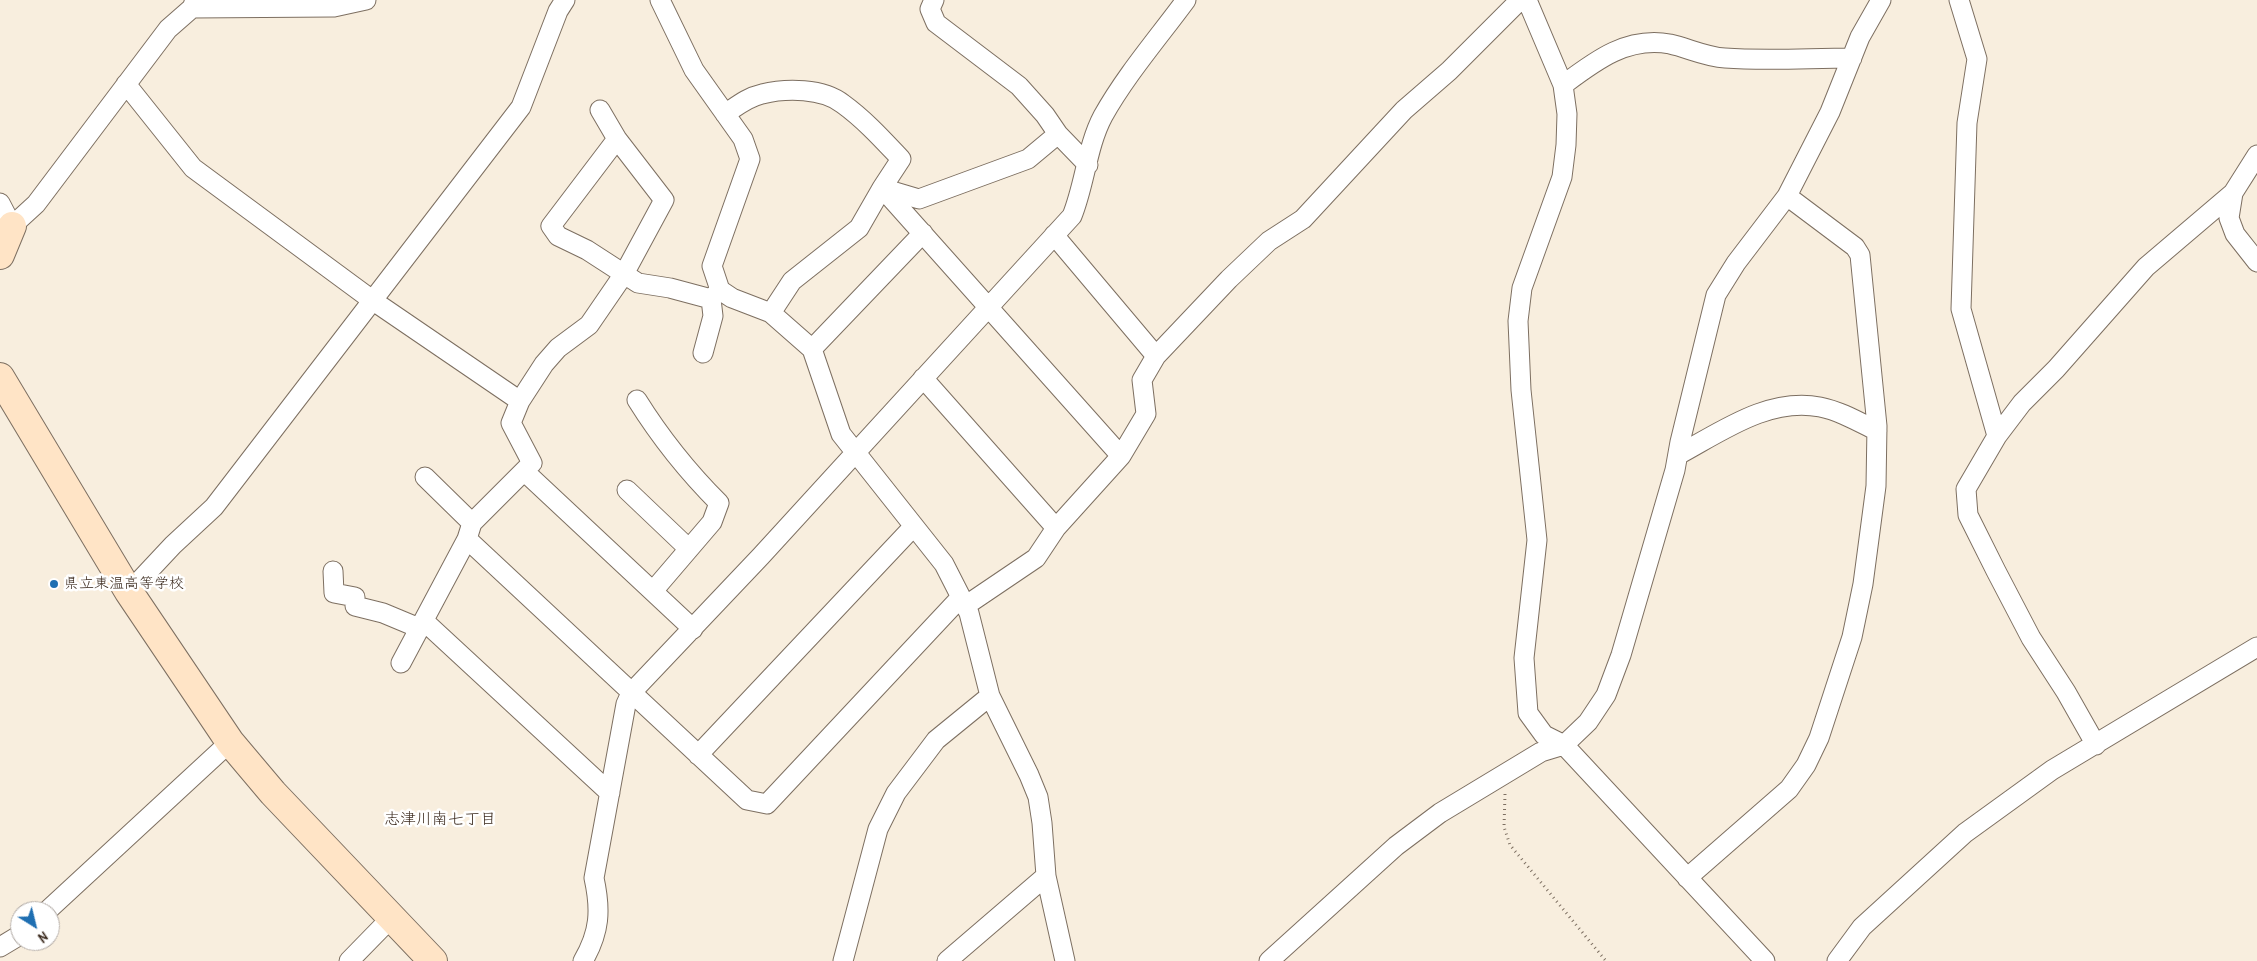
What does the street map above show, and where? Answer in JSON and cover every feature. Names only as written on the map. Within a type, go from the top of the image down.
[{"type":"street","points":[[0,255],[6,215],[36,204],[168,29],[194,4],[334,7],[366,0]]},
{"type":"street","points":[[129,592],[173,545],[214,507],[521,108],[558,11],[565,0]]},
{"type":"street","points":[[660,0],[694,70],[743,139],[750,158],[712,266],[716,295],[713,316],[703,353]]},
{"type":"street","points":[[934,0],[930,9],[936,23],[1019,86],[1045,115],[1058,134],[1088,165]]},
{"type":"street","points":[[584,961],[591,948],[597,924],[600,904],[594,878],[626,704],[631,693],[857,451],[1072,216],[1082,193],[1102,118],[1186,0]]},
{"type":"street","points":[[425,477],[470,531],[631,693],[747,800],[767,804],[963,602],[1036,558],[1056,528],[1122,456],[1146,414],[1142,380],[1156,356],[1229,278],[1269,241],[1303,219],[1404,110],[1449,70],[1520,0]]},
{"type":"street","points":[[1527,0],[1563,85],[1567,114],[1562,177],[1522,288],[1518,321],[1521,390],[1537,540],[1524,658],[1528,713],[1544,735],[1564,746],[1765,961]]},
{"type":"street","points":[[1268,961],[1396,846],[1440,813],[1541,752],[1564,746],[1588,722],[1606,695],[1621,655],[1678,455],[1716,295],[1736,263],[1787,196],[1830,112],[1860,37],[1881,0]]},
{"type":"street","points":[[1959,0],[1977,59],[1967,123],[1961,308],[1997,436]]},
{"type":"street","points":[[1563,85],[1600,57],[1647,42],[1671,45],[1697,54],[1724,58],[1852,58]]},
{"type":"street","points":[[126,84],[194,168],[372,300],[520,401]]},
{"type":"street","points":[[725,114],[745,101],[761,94],[788,91],[825,94],[842,103],[875,131],[901,159],[859,228],[792,281],[771,313]]},
{"type":"street","points":[[401,663],[470,531],[532,463],[511,423],[520,401],[558,348],[589,325],[624,274],[664,200],[617,139],[600,110]]},
{"type":"street","points":[[882,188],[919,199],[1028,159],[1058,134]]},
{"type":"street","points":[[617,139],[551,226],[558,236],[587,250],[638,284],[732,298],[771,313],[812,349],[841,434],[857,451],[944,564],[969,613],[990,696],[1030,775],[1038,797],[1046,876],[1065,961]]},
{"type":"street","points":[[2096,746],[2066,692],[2031,638],[1968,516],[1966,489],[1997,436],[2022,403],[2056,369],[2146,267],[2233,193],[2257,155]]},
{"type":"street","points":[[882,188],[1122,456]]},
{"type":"street","points":[[2233,193],[2229,218],[2235,234],[2257,262]]},
{"type":"street","points":[[1687,878],[1789,789],[1806,765],[1819,738],[1852,637],[1863,584],[1876,486],[1877,431],[1860,255],[1855,247],[1787,196]]},
{"type":"street","points":[[812,349],[922,234]]},
{"type":"street","points":[[1054,235],[1156,356]]},
{"type":"street","points":[[0,377],[129,592],[230,742],[273,793],[433,961]]},
{"type":"street","points":[[923,378],[1056,528]]},
{"type":"street","points":[[637,400],[659,435],[686,470],[719,503],[712,522],[653,591]]},
{"type":"street","points":[[1678,455],[1764,410],[1791,406],[1820,407],[1846,416],[1877,431]]},
{"type":"street","points":[[524,470],[692,629]]},
{"type":"street","points":[[627,490],[689,549]]},
{"type":"street","points":[[698,755],[914,526]]},
{"type":"street","points":[[334,571],[334,593],[355,597],[355,606],[422,624],[610,793]]},
{"type":"street","points":[[1837,961],[1862,927],[1965,833],[2052,770],[2096,746],[2257,647]]},
{"type":"street","points":[[843,961],[878,829],[896,793],[936,740],[990,696]]},
{"type":"street","points":[[58,901],[230,742]]},
{"type":"street","points":[[947,961],[1046,876]]},
{"type":"street","points":[[349,961],[392,918]]},
{"type":"path","points":[[1516,768],[1505,795],[1504,827],[1510,845],[1606,961]]},
{"type":"place","name":"県立東温高等学校","points":[[54,584]]},
{"type":"district","name":"志津川南七丁目","points":[[440,820]]}]
